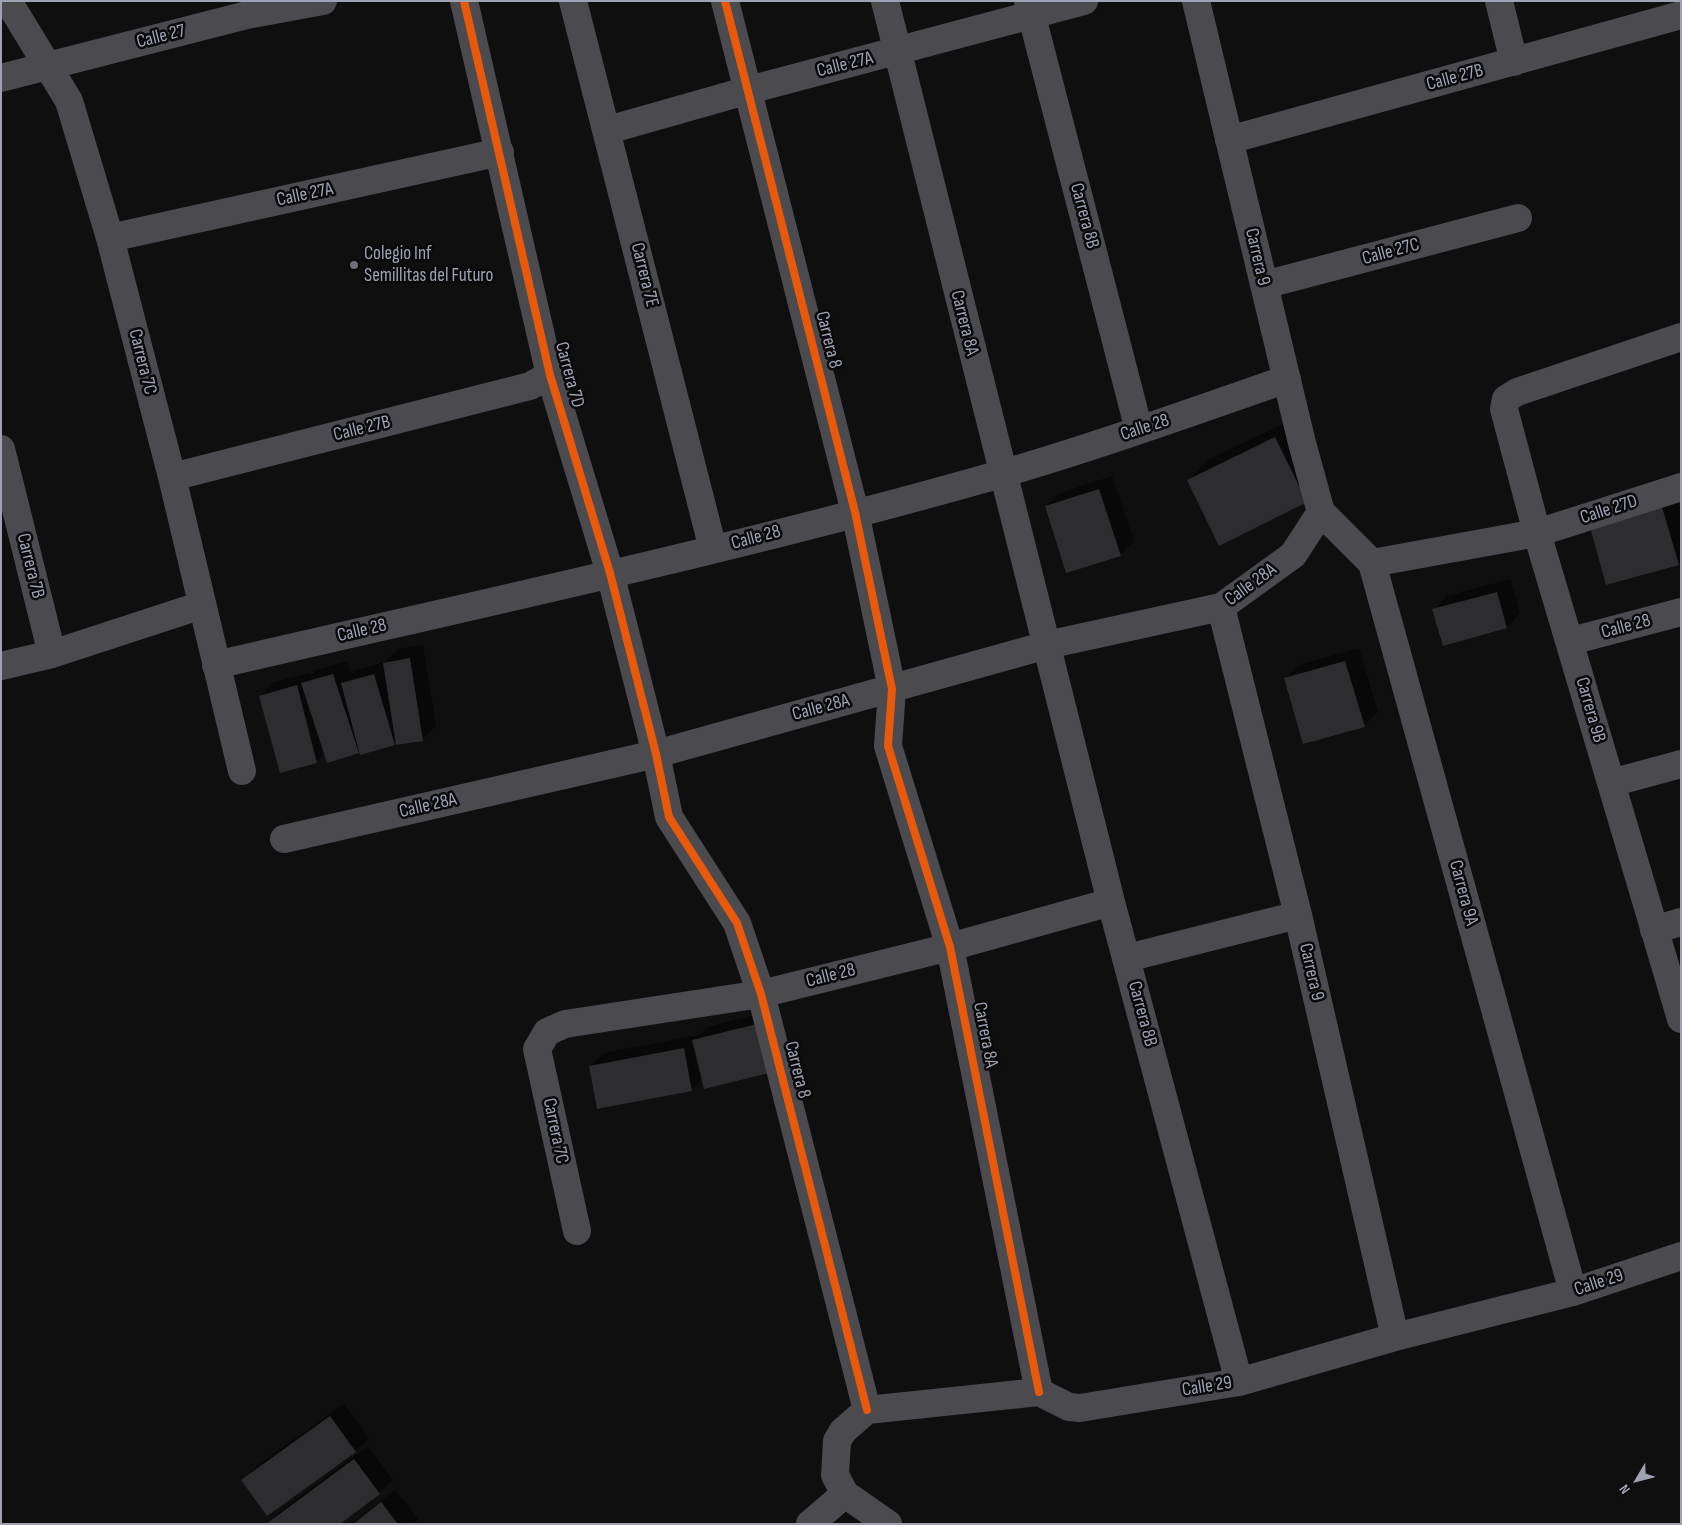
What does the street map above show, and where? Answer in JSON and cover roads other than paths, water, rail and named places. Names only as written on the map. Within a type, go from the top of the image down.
[{"type":"street","points":[[8,1],[49,66]]},
{"type":"street","name":"Calle 27","points":[[1,78],[49,66],[243,8],[323,1]]},
{"type":"street","name":"Carrera 7D","points":[[464,1],[550,375],[610,573],[656,754]]},
{"type":"street","name":"Carrera 7E","points":[[573,1],[608,130],[713,549]]},
{"type":"street","name":"Carrera 8","points":[[725,1],[855,512],[892,689]]},
{"type":"street","name":"Carrera 8A","points":[[885,1],[1002,474],[1047,645]]},
{"type":"street","name":"Calle 27A","points":[[608,130],[749,90],[897,52],[1030,8],[1084,1]]},
{"type":"street","name":"Carrera 9","points":[[1196,1],[1321,512]]},
{"type":"street","points":[[1499,1],[1514,62]]},
{"type":"street","name":"Carrera 8B","points":[[1030,8],[1140,430]]},
{"type":"street","name":"Calle 27B","points":[[1229,140],[1681,15]]},
{"type":"street","name":"Carrera 7C","points":[[49,66],[69,101],[110,238],[172,477],[216,665]]},
{"type":"street","name":"Calle 27A","points":[[110,238],[500,152]]},
{"type":"street","name":"Calle 27C","points":[[1264,285],[1518,218]]},
{"type":"street","name":"Carrera 9B","points":[[1681,336],[1516,392],[1506,400],[1504,409],[1538,533],[1681,1019]]},
{"type":"street","name":"Calle 27B","points":[[172,477],[530,386],[550,375]]},
{"type":"street","name":"Calle 28","points":[[216,665],[713,549],[1002,474],[1140,430],[1287,379]]},
{"type":"street","name":"Carrera 7B","points":[[1,448],[52,654]]},
{"type":"street","name":"Calle 27D","points":[[1538,533],[1681,487]]},
{"type":"street","name":"Carrera 9A","points":[[1321,512],[1372,563],[1573,1292]]},
{"type":"street","name":"Calle 28A","points":[[284,839],[656,754],[1047,645],[1221,607],[1293,555],[1321,512]]},
{"type":"street","points":[[1372,563],[1538,533]]},
{"type":"street","points":[[1,666],[52,654],[202,605]]},
{"type":"street","name":"Carrera 9","points":[[1221,607],[1298,915],[1395,1337]]},
{"type":"street","name":"Calle 28","points":[[1571,641],[1681,612]]},
{"type":"street","name":"Carrera 8B","points":[[1047,645],[1111,902],[1239,1382]]},
{"type":"street","points":[[216,665],[242,770]]},
{"type":"street","name":"Carrera 8A","points":[[892,689],[888,746],[950,947],[1039,1392]]},
{"type":"street","name":"Carrera 8","points":[[656,754],[669,817],[737,923],[761,994],[867,1410]]},
{"type":"street","points":[[1612,783],[1681,764]]},
{"type":"street","name":"Calle 28","points":[[547,1032],[565,1024],[761,994],[950,947],[1111,902]]},
{"type":"street","points":[[1127,958],[1298,915]]},
{"type":"street","points":[[1654,930],[1681,922]]},
{"type":"street","name":"Carrera 7C","points":[[547,1032],[537,1049],[577,1231]]},
{"type":"street","name":"Calle 29","points":[[1039,1392],[1069,1407],[1080,1408],[1239,1382],[1395,1337],[1573,1292],[1681,1256]]},
{"type":"street","points":[[888,1524],[845,1494],[835,1475],[837,1441],[843,1431],[867,1410],[1039,1392]]},
{"type":"street","points":[[810,1524],[845,1494]]},
{"type":"place","name":"Colegio Inf Semillitas del Futuro","points":[[354,265]]}]
